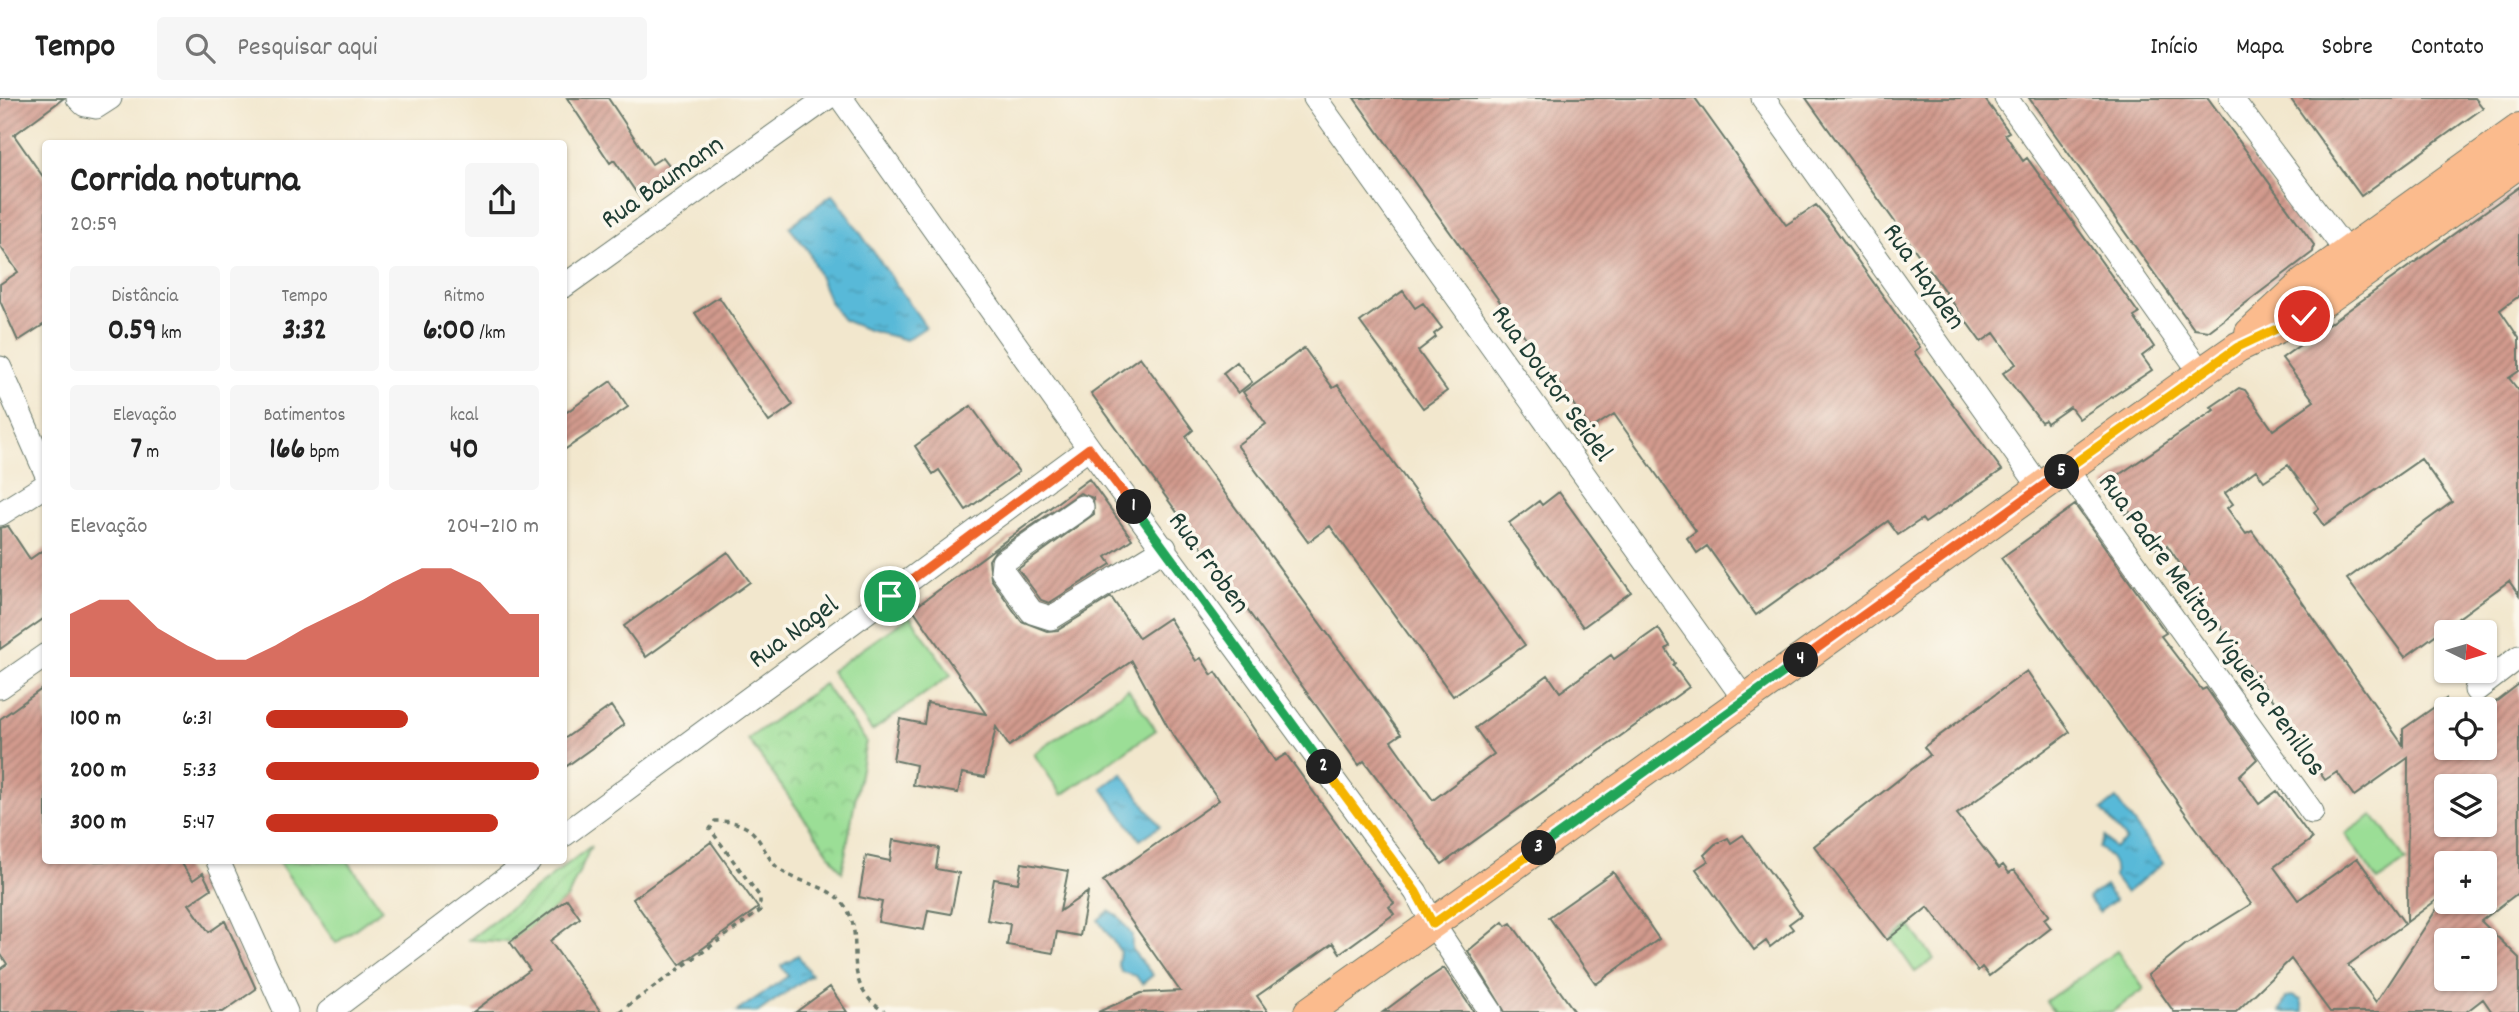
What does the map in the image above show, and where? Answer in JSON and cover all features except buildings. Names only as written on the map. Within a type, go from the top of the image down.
[{"type":"main road","points":[[2238,347],[2277,305],[2346,251],[2519,129]]},
{"type":"main road","points":[[1318,1010],[1433,924],[2201,373],[2238,347],[2304,316],[2519,163]]},
{"type":"street","points":[[78,98],[85,105],[96,107],[110,98]]},
{"type":"street","name":"Rua Baumann","points":[[567,284],[827,98]]},
{"type":"street","name":"Rua Froben","points":[[841,98],[1089,448],[1416,892],[1433,924],[1491,1012]]},
{"type":"street","name":"Rua Doutor Seidel","points":[[1315,98],[1745,700]]},
{"type":"street","name":"Rua Hayden","points":[[1763,98],[2040,487]]},
{"type":"street","points":[[2006,98],[2201,373]]},
{"type":"street","points":[[2231,98],[2346,251]]},
{"type":"street","points":[[0,368],[42,464]]},
{"type":"street","name":"Rua Nagel","points":[[567,833],[1089,448]]},
{"type":"street","name":"Rua Padre Meliton Vigueira Penillos","points":[[2067,469],[2312,812]]},
{"type":"street","points":[[0,514],[42,488]]},
{"type":"street","points":[[1082,507],[1003,562],[1002,571],[1038,617],[1051,618],[1165,548]]},
{"type":"street","points":[[2476,690],[2519,657]]},
{"type":"street","points":[[0,687],[42,658]]},
{"type":"street","points":[[219,864],[286,1012]]},
{"type":"street","points":[[329,1012],[525,864]]},
{"type":"path","points":[[619,1012],[760,911],[760,898],[710,829],[715,821],[743,825],[757,836],[779,869],[833,894],[845,907],[852,922],[853,960],[858,978],[873,1004],[885,1012]]},
{"type":"green space","points":[[910,616],[951,675],[872,731],[831,671]]},
{"type":"green space","points":[[824,684],[866,741],[842,872],[748,739]]},
{"type":"green space","points":[[1128,689],[1156,730],[1062,795],[1034,754]]},
{"type":"green space","points":[[2373,815],[2406,861],[2378,881],[2345,834]]},
{"type":"green space","points":[[591,846],[567,899],[510,942],[469,940]]},
{"type":"green space","points":[[280,864],[350,864],[382,909],[336,943]]},
{"type":"green space","points":[[1910,926],[1934,959],[1915,972],[1892,939]]},
{"type":"green space","points":[[2117,951],[2144,989],[2112,1012],[2054,1012],[2046,1001]]},
{"type":"water","points":[[833,194],[926,327],[906,340],[843,320],[831,304],[808,250],[789,227]]},
{"type":"water","points":[[1122,773],[1160,826],[1140,840],[1102,788]]},
{"type":"water","points":[[2116,799],[2163,863],[2126,893],[2114,877],[2111,860],[2099,848],[2105,837],[2114,848],[2126,840],[2102,810]]},
{"type":"water","points":[[2105,886],[2115,900],[2099,912],[2088,898]]},
{"type":"water","points":[[1109,911],[1119,917],[1132,935],[1132,950],[1153,975],[1142,984],[1136,976],[1122,972],[1118,964],[1120,951],[1098,920]]},
{"type":"water","points":[[798,955],[811,975],[758,1012],[736,1012],[788,976],[781,966]]},
{"type":"water","points":[[2292,996],[2301,1000],[2304,1012],[2280,1012],[2286,997]]},
{"type":"route","points":[[890,596],[1089,448],[1416,892],[1433,924],[2195,377],[2238,347],[2304,316]]}]
